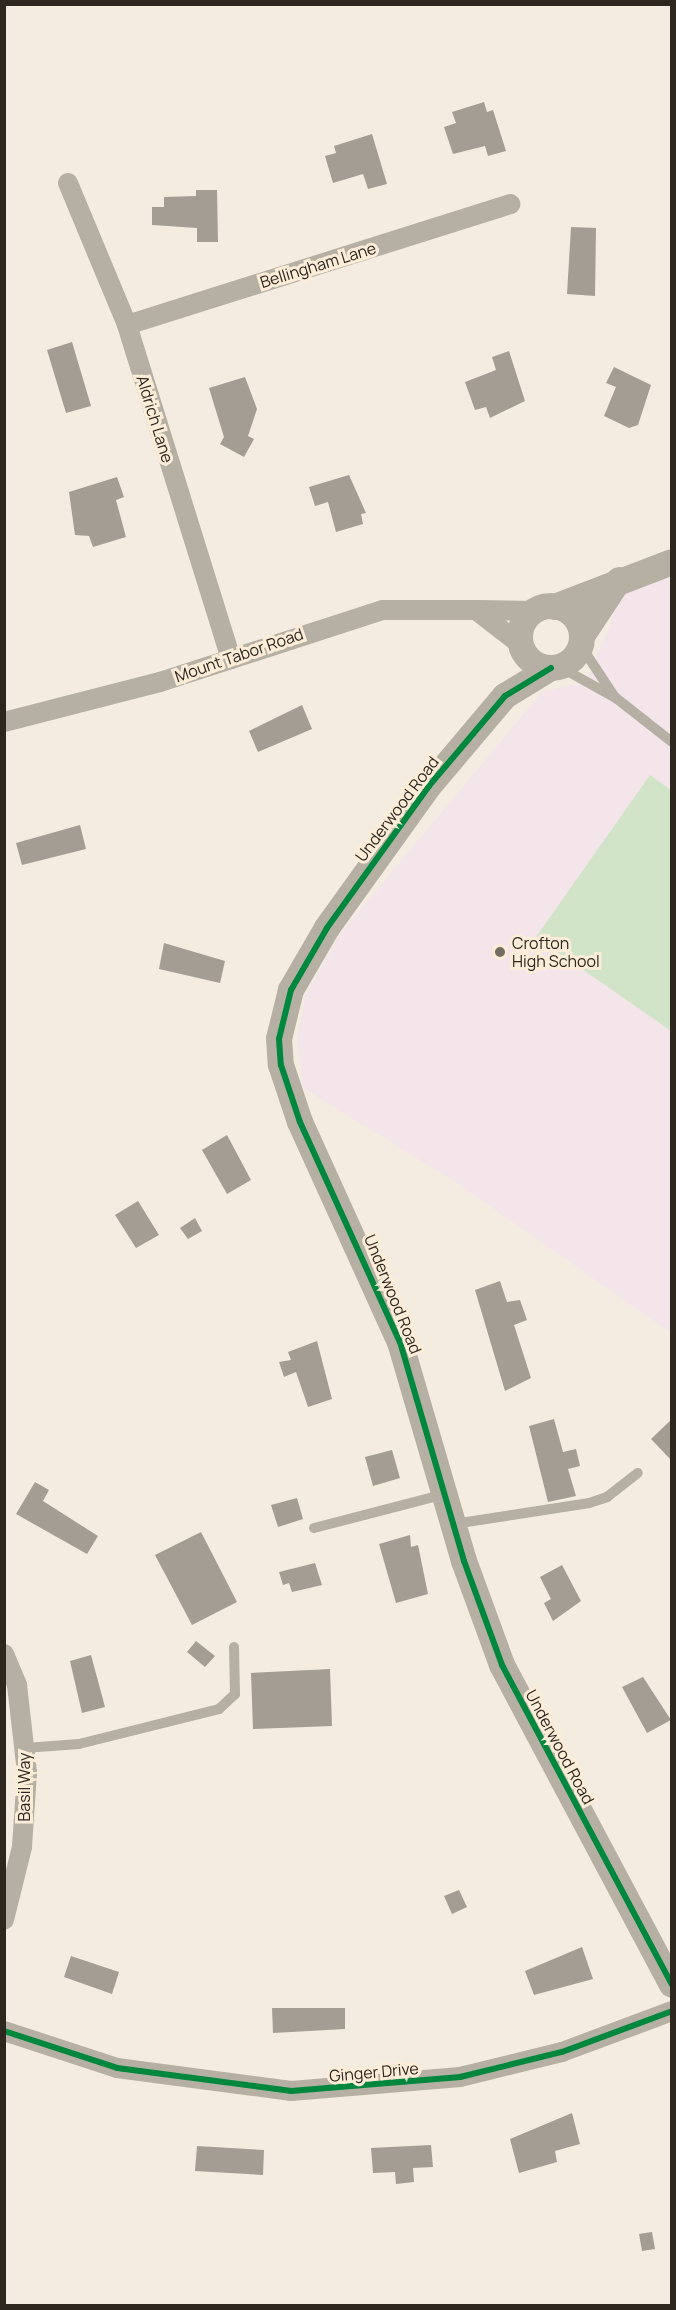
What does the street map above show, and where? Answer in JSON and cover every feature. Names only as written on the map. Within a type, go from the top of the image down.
[{"type":"street","name":"Aldrich Lane","points":[[68,183],[127,325],[231,659]]},
{"type":"street","name":"Bellingham Lane","points":[[127,325],[510,204]]},
{"type":"street","points":[[521,646],[522,626],[545,609],[672,562]]},
{"type":"street","points":[[476,610],[521,646],[533,662],[556,667],[581,641],[620,580]]},
{"type":"street","name":"Mount Tabor Road","points":[[4,723],[231,659],[383,610],[545,609]]},
{"type":"street","points":[[545,609],[574,616],[581,641]]},
{"type":"street","name":"Underwood Road","points":[[505,696],[521,646]]},
{"type":"street","name":"Underwood Road","points":[[556,667],[505,696],[429,786],[327,928],[291,990],[279,1039],[289,1093],[380,1292],[502,1665],[672,1985]]},
{"type":"street","name":"Basil Way","points":[[4,1654],[17,1684],[25,1748],[22,1847],[4,1920]]},
{"type":"street","name":"Ginger Drive","points":[[4,2031],[117,2068],[291,2091],[460,2078],[562,2052],[672,2011]]},
{"type":"lane","points":[[581,641],[616,698]]},
{"type":"lane","points":[[556,667],[616,698],[672,742]]},
{"type":"lane","points":[[454,1524],[589,1503],[607,1497],[638,1473]]},
{"type":"lane","points":[[314,1528],[446,1494]]},
{"type":"lane","points":[[25,1748],[79,1744],[219,1710],[235,1694],[234,1647]]},
{"type":"shaded area","name":"Crofton High School","points":[[671,574],[671,1333],[457,1183],[303,1088],[297,1040],[306,995],[340,934],[542,692],[586,681],[610,625],[615,597]]},
{"type":"green space","points":[[650,775],[671,790],[671,1031],[536,937]]},
{"type":"building","points":[[484,102],[487,112],[493,110],[506,151],[488,156],[485,146],[453,154],[444,127],[456,123],[452,112]]},
{"type":"building","points":[[372,134],[387,184],[368,189],[363,174],[333,183],[325,156],[336,153],[334,146]]},
{"type":"building","points":[[196,190],[217,190],[218,242],[197,242],[197,228],[152,225],[152,207],[164,207],[164,197],[196,196]]},
{"type":"building","points":[[571,227],[596,228],[595,296],[567,294]]},
{"type":"building","points":[[72,342],[91,406],[66,413],[47,350]]},
{"type":"building","points":[[509,351],[525,401],[490,418],[486,407],[475,410],[465,382],[496,370],[492,357]]},
{"type":"building","points":[[614,367],[651,385],[638,425],[629,428],[604,416],[616,387],[606,383]]},
{"type":"building","points":[[245,377],[257,409],[248,436],[254,439],[244,457],[220,444],[224,437],[209,388]]},
{"type":"building","points":[[349,475],[366,513],[361,514],[363,524],[336,532],[328,502],[315,506],[309,487]]},
{"type":"building","points":[[117,477],[124,497],[116,500],[126,537],[93,547],[89,536],[75,535],[69,492]]},
{"type":"building","points":[[302,705],[312,729],[258,752],[249,731]]},
{"type":"building","points":[[80,825],[86,849],[22,865],[16,843]]},
{"type":"building","points":[[164,943],[225,961],[220,983],[159,969]]},
{"type":"building","points":[[227,1135],[251,1180],[227,1194],[202,1150]]},
{"type":"building","points":[[138,1201],[159,1235],[136,1248],[115,1215]]},
{"type":"building","points":[[195,1218],[202,1231],[188,1239],[180,1228]]},
{"type":"building","points":[[500,1281],[507,1302],[520,1300],[527,1320],[514,1325],[531,1378],[505,1391],[475,1290]]},
{"type":"building","points":[[317,1341],[332,1399],[308,1407],[296,1372],[284,1377],[279,1362],[291,1360],[288,1352]]},
{"type":"building","points":[[554,1419],[563,1452],[576,1449],[580,1466],[568,1469],[576,1496],[548,1502],[529,1426]]},
{"type":"building","points":[[672,1419],[672,1461],[651,1439]]},
{"type":"building","points":[[392,1450],[400,1478],[373,1486],[365,1457]]},
{"type":"building","points":[[35,1482],[49,1490],[43,1501],[98,1536],[87,1554],[16,1514]]},
{"type":"building","points":[[297,1498],[303,1519],[278,1527],[271,1505]]},
{"type":"building","points":[[201,1532],[237,1602],[192,1625],[155,1555]]},
{"type":"building","points":[[410,1535],[411,1547],[418,1545],[428,1594],[396,1603],[379,1544]]},
{"type":"building","points":[[315,1563],[322,1585],[292,1592],[289,1583],[283,1585],[279,1572]]},
{"type":"building","points":[[562,1565],[581,1601],[553,1621],[544,1603],[551,1599],[540,1577]]},
{"type":"building","points":[[196,1641],[215,1656],[205,1667],[187,1652]]},
{"type":"building","points":[[91,1655],[105,1707],[82,1713],[70,1661]]},
{"type":"building","points":[[330,1669],[332,1726],[253,1729],[251,1673]]},
{"type":"building","points":[[643,1677],[671,1720],[647,1733],[622,1687]]},
{"type":"building","points":[[459,1890],[467,1907],[452,1914],[444,1896]]},
{"type":"building","points":[[582,1947],[593,1979],[534,1995],[525,1971]]},
{"type":"building","points":[[71,1956],[119,1972],[112,1994],[64,1977]]},
{"type":"building","points":[[272,2008],[345,2008],[345,2029],[273,2033]]},
{"type":"building","points":[[572,2113],[580,2144],[555,2151],[557,2162],[519,2173],[510,2139]]},
{"type":"building","points":[[431,2145],[433,2167],[413,2168],[414,2182],[396,2184],[395,2172],[373,2173],[371,2148]]},
{"type":"building","points":[[197,2146],[264,2150],[263,2175],[195,2171]]},
{"type":"building","points":[[652,2232],[655,2249],[642,2251],[639,2234]]},
{"type":"cycle path","points":[[551,668],[505,696],[429,786],[327,928],[291,990],[279,1039],[281,1065],[300,1122],[400,1342],[464,1561],[502,1665],[672,1985]]},
{"type":"cycle path","points":[[4,2031],[117,2068],[291,2091],[460,2077],[562,2052],[672,2011]]},
{"type":"place","name":"Crofton High School","points":[[500,952]]}]
